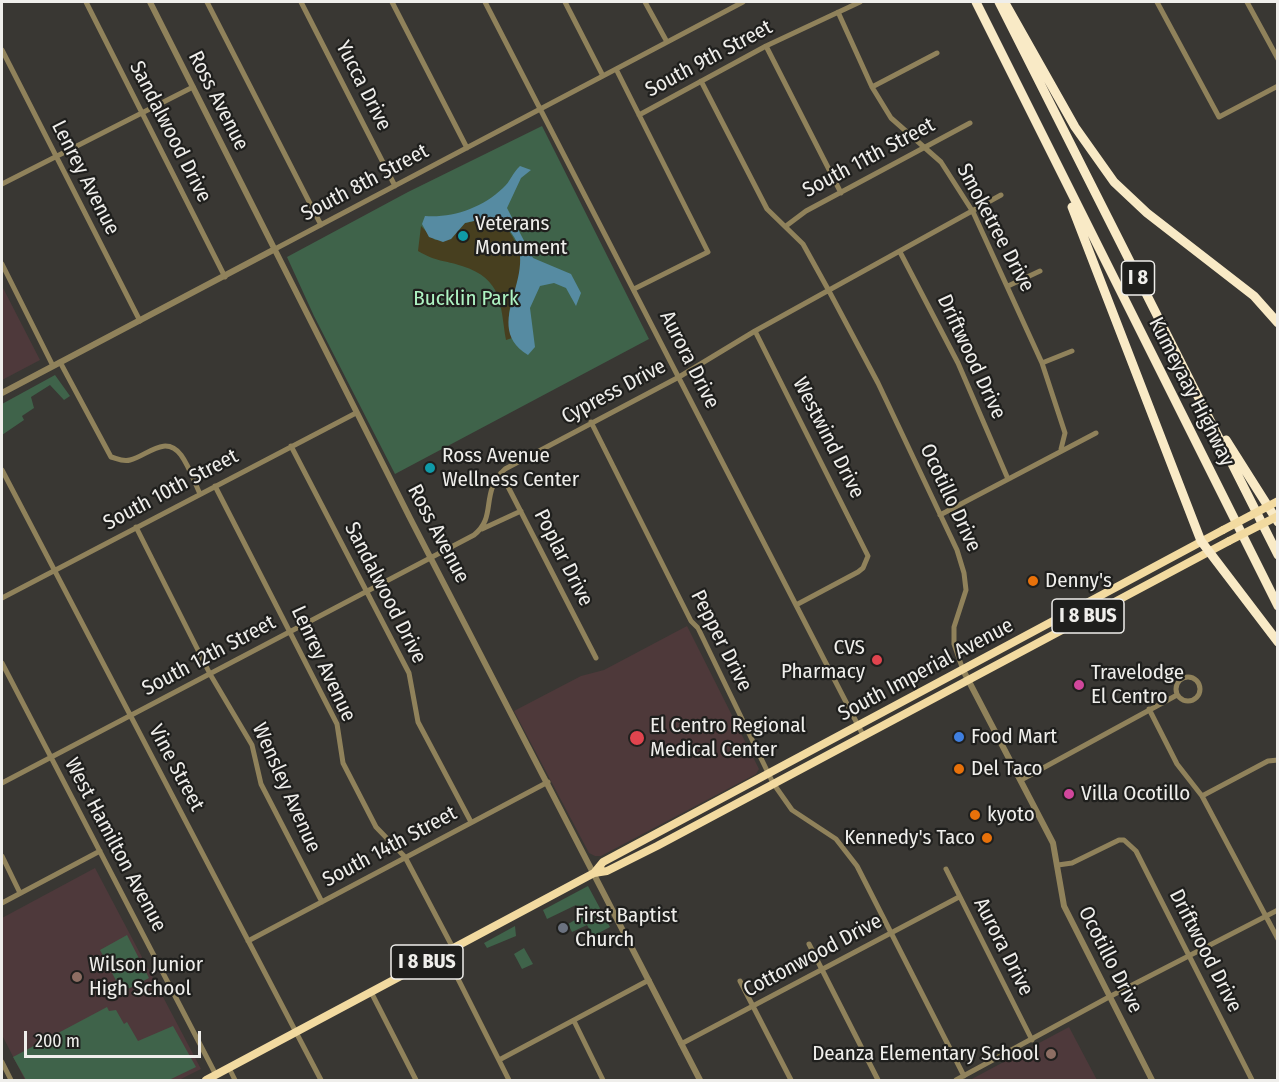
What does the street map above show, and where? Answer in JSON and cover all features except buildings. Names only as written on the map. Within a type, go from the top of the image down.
[{"type":"highway","name":"Kumeyaay Highway","points":[[976,2],[1278,606]]},
{"type":"highway","name":"Kumeyaay Highway","points":[[999,2],[1278,555]]},
{"type":"highway","points":[[1004,2],[1075,127],[1114,182],[1147,213],[1254,296],[1278,322]]},
{"type":"highway","points":[[1065,182],[1074,213],[1201,542],[1207,553],[1252,606],[1278,642]]},
{"type":"highway","points":[[1210,421],[1223,435],[1278,522]]},
{"type":"highway","name":"South Imperial Avenue","points":[[594,873],[607,872],[686,831],[771,779],[861,730],[963,670],[1278,501]]},
{"type":"highway","name":"South Imperial Avenue","points":[[861,730],[968,679],[1278,516]]},
{"type":"highway","name":"South Imperial Avenue","points":[[206,1080],[594,873],[603,862],[680,820],[771,779]]},
{"type":"highway","points":[[680,820],[686,831]]},
{"type":"street","name":"Sandalwood Drive","points":[[86,2],[225,277]]},
{"type":"street","name":"Ross Avenue","points":[[150,2],[356,413],[700,1080]]},
{"type":"street","points":[[207,2],[321,225]]},
{"type":"street","name":"Yucca Drive","points":[[301,2],[395,186]]},
{"type":"street","points":[[392,2],[467,148]]},
{"type":"street","name":"Aurora Drive","points":[[485,2],[861,730]]},
{"type":"street","points":[[565,2],[603,76]]},
{"type":"street","points":[[645,2],[667,42]]},
{"type":"street","name":"South 8th Street","points":[[2,393],[743,2]]},
{"type":"street","name":"South 9th Street","points":[[639,115],[766,46],[860,2]]},
{"type":"street","points":[[1157,2],[1219,117],[1278,86]]},
{"type":"street","points":[[1247,2],[1278,59]]},
{"type":"street","name":"Smoketree Drive","points":[[838,12],[872,87],[891,118],[923,148],[934,154],[949,173],[973,212],[1042,363],[1065,433],[1061,449]]},
{"type":"street","points":[[766,46],[841,193]]},
{"type":"street","name":"Lenrey Avenue","points":[[2,50],[140,321]]},
{"type":"street","points":[[872,87],[937,53]]},
{"type":"street","points":[[616,69],[708,252],[634,289]]},
{"type":"street","name":"Ocotillo Drive","points":[[701,81],[767,209],[803,244],[829,291],[878,383],[962,560],[966,590],[953,635],[956,655],[1053,843],[1064,906],[1152,1080]]},
{"type":"street","points":[[2,184],[193,87]]},
{"type":"street","name":"South 11th Street","points":[[786,226],[806,211],[970,123]]},
{"type":"street","name":"Cypress Drive","points":[[501,473],[591,422],[679,377],[755,331],[1001,195]]},
{"type":"street","name":"Driftwood Drive","points":[[900,252],[958,363],[1008,479]]},
{"type":"street","points":[[2,264],[111,457],[122,461],[131,460],[162,445],[171,447],[180,455],[200,494]]},
{"type":"street","points":[[1008,286],[1040,272]]},
{"type":"street","name":"Westwind Drive","points":[[755,331],[866,548],[867,562],[858,572],[796,605]]},
{"type":"street","points":[[1042,363],[1072,351]]},
{"type":"street","name":"South 10th Street","points":[[2,598],[356,413]]},
{"type":"street","name":"Pepper Drive","points":[[591,422],[691,621],[698,628],[771,779],[792,810],[836,839],[857,866],[964,1076]]},
{"type":"street","points":[[940,516],[1061,449],[1096,433]]},
{"type":"street","name":"Sandalwood Drive","points":[[291,446],[409,673],[418,722],[471,822]]},
{"type":"street","name":"Vine Street","points":[[2,471],[321,1080]]},
{"type":"street","points":[[480,530],[486,522],[491,486],[501,473]]},
{"type":"street","name":"Poplar Drive","points":[[501,473],[596,658]]},
{"type":"street","name":"Lenrey Avenue","points":[[216,486],[337,724],[343,763],[371,818],[390,844],[405,857],[453,948]]},
{"type":"street","points":[[431,558],[480,530],[521,511]]},
{"type":"street","name":"Wensley Avenue","points":[[136,527],[210,674],[252,745],[261,784],[322,902]]},
{"type":"street","name":"South 12th Street","points":[[2,783],[431,558]]},
{"type":"street","name":"West Hamilton Avenue","points":[[2,663],[216,1075]]},
{"type":"street","points":[[1189,676],[1199,683],[1200,692],[1191,701],[1185,701],[1177,694],[1175,686],[1181,678],[1189,676]]},
{"type":"street","points":[[1021,780],[1177,694]]},
{"type":"street","points":[[1149,709],[1177,764],[1202,796],[1278,939]]},
{"type":"street","points":[[1202,796],[1268,761],[1278,760]]},
{"type":"street","name":"South 14th Street","points":[[248,941],[548,782]]},
{"type":"street","name":"Driftwood Drive","points":[[1058,865],[1072,863],[1112,843],[1124,840],[1136,851],[1252,1080]]},
{"type":"street","points":[[2,903],[100,851]]},
{"type":"street","points":[[2,856],[20,893]]},
{"type":"street","name":"Aurora Drive","points":[[946,868],[1032,1040]]},
{"type":"street","name":"Cottonwood Drive","points":[[681,1044],[959,897]]},
{"type":"street","points":[[956,1080],[1109,997],[1278,910]]},
{"type":"street","points":[[809,944],[878,1080]]},
{"type":"street","points":[[444,953],[509,1080]]},
{"type":"street","points":[[499,1060],[649,980]]},
{"type":"street","points":[[740,981],[790,1080]]},
{"type":"street","points":[[371,992],[416,1080]]},
{"type":"street","points":[[573,1021],[603,1080]]},
{"type":"street","points":[[2,1062],[11,1080]]},
{"type":"street","points":[[229,1068],[235,1080]]},
{"type":"shaded area","points":[[2,286],[40,360],[2,380]]},
{"type":"shaded area","name":"El Centro Regional Medical Center","points":[[687,626],[759,769],[756,774],[601,856],[595,856],[589,853],[514,711],[581,676],[604,670]]},
{"type":"shaded area","name":"Wilson Junior High School","points":[[95,868],[201,1069],[179,1080],[25,1080],[2,1035],[2,918]]},
{"type":"shaded area","name":"Deanza Elementary School","points":[[1069,1027],[1097,1080],[970,1080]]},
{"type":"green space","name":"Bucklin Park","points":[[542,126],[649,339],[395,474],[314,316],[287,257],[408,192]]},
{"type":"green space","points":[[55,375],[70,396],[64,400],[50,385],[31,397],[34,408],[22,416],[24,420],[2,435],[2,404]]},
{"type":"green space","points":[[588,886],[610,927],[593,936],[587,925],[572,932],[568,924],[582,916],[576,905],[547,919],[543,910]]},
{"type":"green space","points":[[515,926],[516,936],[487,948],[484,943]]},
{"type":"green space","points":[[127,935],[149,978],[122,992],[100,950]]},
{"type":"green space","points":[[524,948],[533,964],[522,969],[514,954]]},
{"type":"green space","points":[[107,1007],[109,1011],[116,1010],[124,1024],[127,1022],[138,1041],[173,1026],[196,1067],[169,1080],[26,1080],[13,1057]]},
{"type":"sand","points":[[479,220],[482,226],[502,222],[515,240],[520,256],[521,269],[510,306],[509,321],[512,338],[506,340],[497,294],[485,278],[475,271],[418,251],[421,226],[435,240],[451,239],[465,223]]},
{"type":"water","points":[[520,166],[531,170],[521,178],[507,208],[533,258],[571,274],[581,293],[576,306],[566,288],[554,283],[540,286],[530,308],[535,347],[528,355],[514,341],[509,326],[510,309],[519,273],[520,255],[514,237],[499,221],[482,226],[478,220],[465,223],[451,239],[443,242],[429,237],[422,224],[425,216],[456,213],[486,201],[505,186]]},
{"type":"place","name":"Veterans Monument","points":[[463,236]]},
{"type":"place","name":"Ross Avenue Wellness Center","points":[[430,468]]},
{"type":"place","name":"Denny's","points":[[1033,581]]},
{"type":"place","name":"CVS Pharmacy","points":[[877,660]]},
{"type":"place","name":"Travelodge El Centro","points":[[1079,685]]},
{"type":"place","name":"Food Mart","points":[[959,737]]},
{"type":"place","name":"El Centro Regional Medical Center","points":[[637,738]]},
{"type":"place","name":"Del Taco","points":[[959,769]]},
{"type":"place","name":"Villa Ocotillo","points":[[1069,794]]},
{"type":"place","name":"kyoto","points":[[975,815]]},
{"type":"place","name":"Kennedy's Taco","points":[[987,838]]},
{"type":"place","name":"First Baptist Church","points":[[563,928]]},
{"type":"place","name":"Wilson Junior High School","points":[[77,977]]},
{"type":"place","name":"Deanza Elementary School","points":[[1051,1054]]}]
